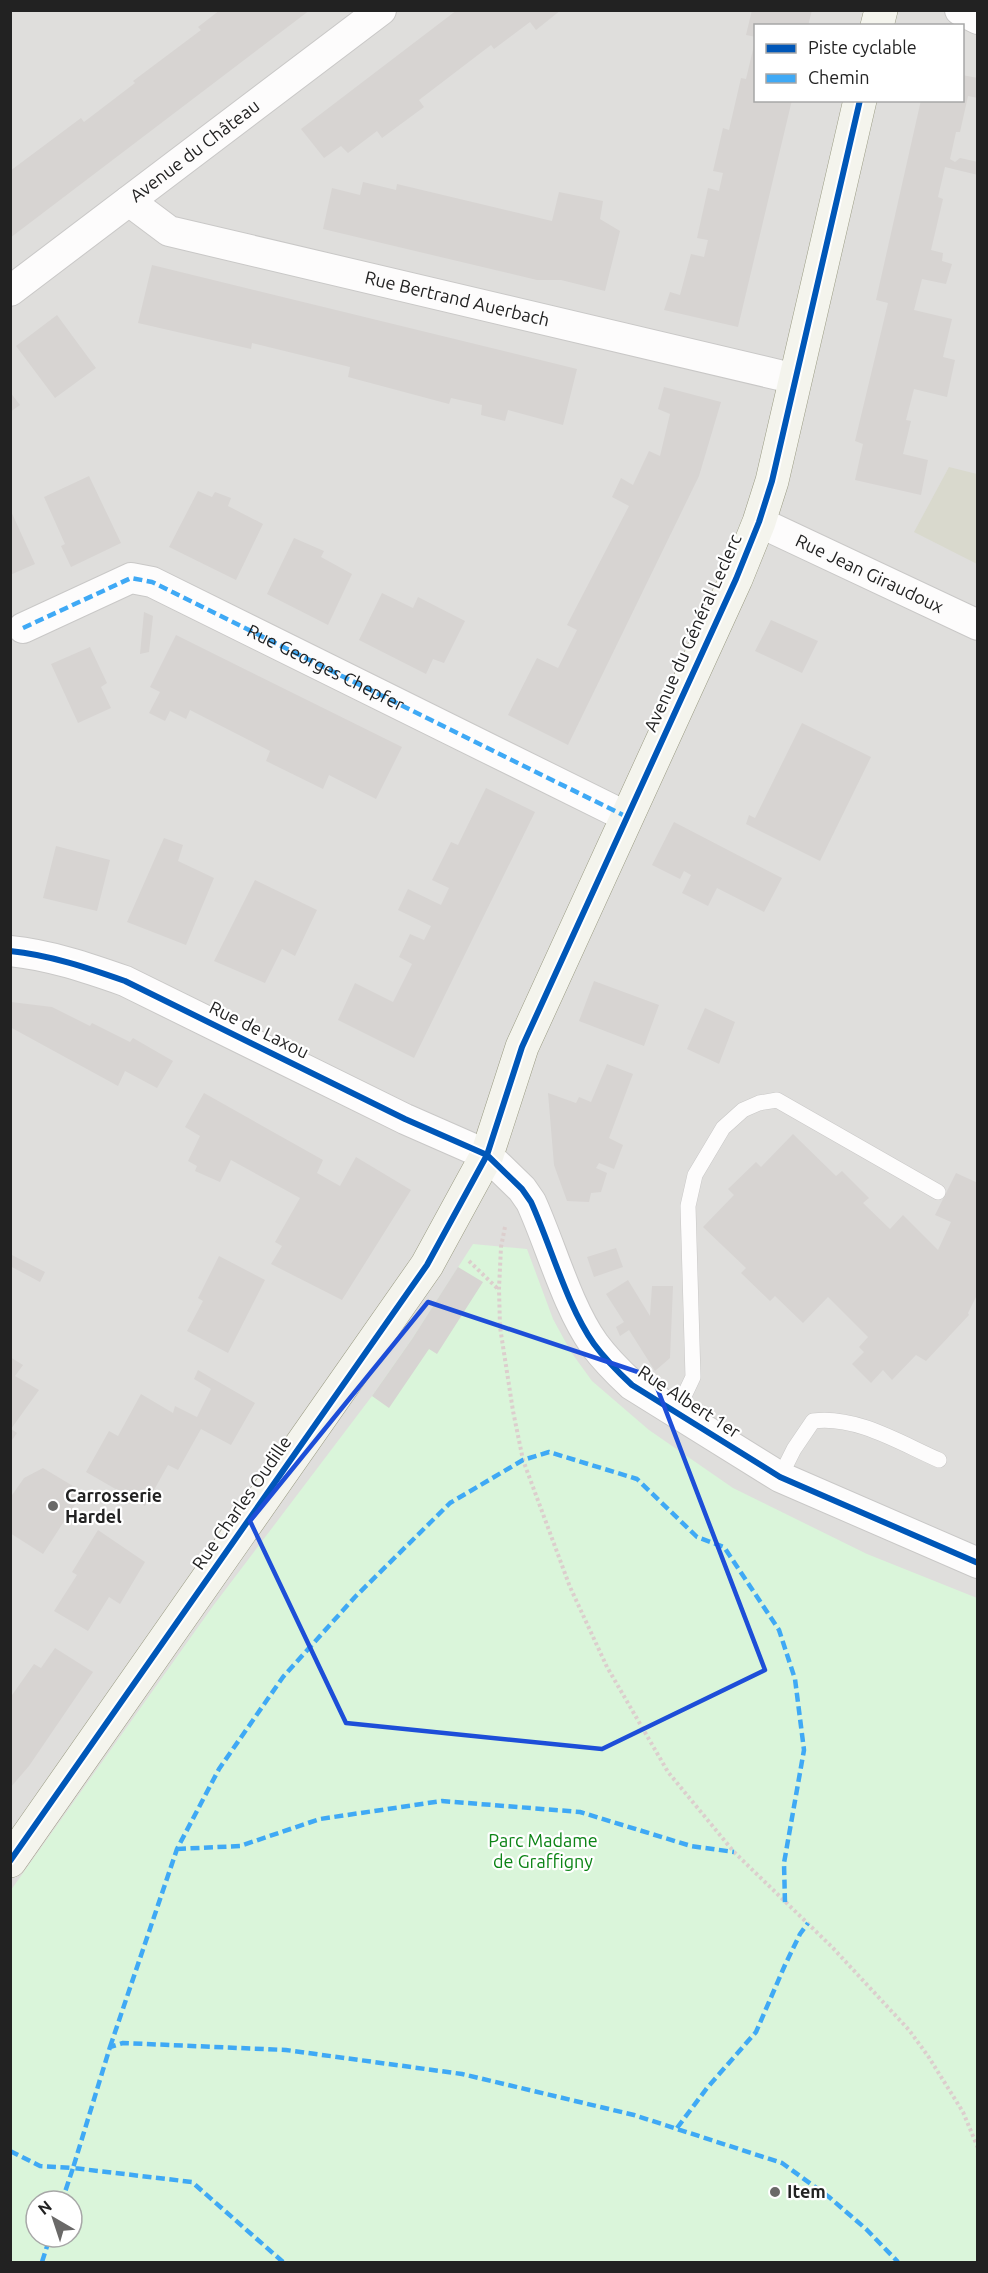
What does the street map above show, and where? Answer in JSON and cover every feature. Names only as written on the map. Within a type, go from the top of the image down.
[{"type":"street","name":"Avenue du Château","points":[[10,291],[381,10]]},
{"type":"street","points":[[960,10],[978,20]]},
{"type":"street","name":"Avenue du Général Leclerc","points":[[487,1155],[522,1047],[736,579],[759,522],[772,481],[860,102]]},
{"type":"street","name":"Rue Bertrand Auerbach","points":[[129,201],[169,231],[796,379]]},
{"type":"street","name":"Rue Jean Giraudoux","points":[[759,522],[978,625]]},
{"type":"street","name":"Rue Georges Chepfer","points":[[23,628],[131,578],[152,582],[627,817]]},
{"type":"street","name":"Rue de Laxou","points":[[10,951],[53,958],[125,981],[405,1119],[487,1155]]},
{"type":"street","name":"Rue Albert 1er","points":[[487,1155],[514,1181],[531,1202],[579,1319],[593,1343],[632,1385],[780,1477],[978,1563]]},
{"type":"street","name":"Rue Charles Oudille","points":[[10,1861],[427,1265],[487,1155]]},
{"type":"lane","points":[[676,1413],[693,1377],[688,1206],[695,1175],[723,1128],[742,1110],[759,1103],[777,1100],[938,1192]]},
{"type":"lane","points":[[780,1477],[794,1449],[813,1421],[825,1420],[863,1427],[939,1460]]},
{"type":"path","points":[[514,1181],[501,1247],[499,1289],[500,1327],[513,1411],[524,1460],[570,1587],[607,1667],[669,1772],[734,1852],[832,1947],[909,2030],[963,2112],[978,2148]]},
{"type":"highlighted area","points":[[428,1302],[653,1377],[765,1670],[602,1749],[346,1723],[250,1521]]},
{"type":"shaded area","points":[[11,11],[977,11],[977,2262],[11,2262]]},
{"type":"shaded area","points":[[949,467],[977,474],[977,564],[914,532]]},
{"type":"green space","name":"Parc Madame de Graffigny","points":[[473,1244],[527,1249],[553,1319],[571,1352],[592,1381],[649,1430],[733,1488],[867,1554],[977,1598],[977,2262],[11,2262],[11,1890],[213,1606],[372,1396]]},
{"type":"building","points":[[220,10],[310,10],[10,238],[10,171],[81,118],[84,122],[135,83],[133,81],[201,30],[198,27]]},
{"type":"building","points":[[457,10],[561,10],[536,30],[530,22],[494,49],[491,45],[419,100],[424,107],[382,138],[377,131],[348,153],[341,146],[324,158],[301,129]]},
{"type":"building","points":[[752,10],[812,10],[808,24],[754,24],[754,37],[746,35]]},
{"type":"building","points":[[754,45],[754,102],[792,102],[738,327],[664,310],[670,292],[680,295],[691,254],[704,257],[708,240],[697,238],[708,188],[719,191],[723,173],[713,171],[723,128],[729,130],[741,78],[746,79]]},
{"type":"building","points":[[964,75],[978,78],[978,98],[968,96],[960,132],[956,132],[950,159],[955,162],[960,158],[978,162],[978,175],[945,167],[938,197],[943,199],[931,250],[943,253],[942,261],[952,264],[946,284],[922,279],[914,310],[952,319],[943,357],[955,360],[947,397],[914,389],[906,420],[911,421],[903,454],[928,460],[921,495],[855,480],[863,444],[855,441],[888,303],[876,300],[921,102],[964,102]]},
{"type":"building","points":[[363,182],[396,190],[397,184],[552,221],[559,192],[603,201],[600,219],[620,231],[605,291],[561,280],[537,280],[323,229],[332,188],[360,195]]},
{"type":"building","points":[[152,265],[577,369],[563,425],[508,410],[505,421],[481,415],[482,405],[451,398],[449,404],[348,377],[350,367],[252,343],[251,349],[138,323]]},
{"type":"building","points":[[57,315],[96,368],[55,398],[16,346]]},
{"type":"building","points":[[664,387],[721,402],[699,476],[568,745],[508,715],[537,658],[558,668],[577,630],[567,625],[629,506],[612,497],[621,478],[633,485],[649,451],[660,456],[670,414],[658,409]]},
{"type":"building","points":[[10,392],[20,405],[10,412]]},
{"type":"building","points":[[89,476],[121,543],[71,567],[61,546],[65,544],[44,497]]},
{"type":"building","points":[[198,491],[212,497],[215,492],[231,498],[228,506],[263,524],[236,580],[169,547]]},
{"type":"building","points":[[10,509],[35,564],[10,575]]},
{"type":"building","points":[[294,538],[324,551],[321,557],[352,574],[328,625],[267,594]]},
{"type":"building","points":[[382,593],[413,608],[418,597],[465,621],[444,663],[433,659],[426,674],[359,640]]},
{"type":"building","points":[[144,612],[153,616],[149,652],[140,654]]},
{"type":"building","points":[[771,620],[818,641],[802,673],[755,651]]},
{"type":"building","points":[[176,635],[402,747],[376,799],[329,775],[323,789],[266,761],[270,751],[190,710],[186,719],[170,711],[165,721],[149,713],[160,692],[150,687]]},
{"type":"building","points":[[90,647],[107,683],[101,687],[111,708],[78,723],[51,664]]},
{"type":"building","points":[[802,723],[871,757],[820,861],[746,824],[749,815],[755,818]]},
{"type":"building","points":[[486,788],[535,812],[414,1058],[338,1020],[355,983],[393,1002],[412,964],[399,957],[410,934],[424,940],[431,926],[398,910],[408,889],[441,905],[449,888],[432,880],[451,842],[458,845]]},
{"type":"building","points":[[674,822],[782,878],[764,912],[717,888],[708,906],[682,893],[691,875],[684,871],[680,879],[652,865]]},
{"type":"building","points":[[164,838],[183,845],[178,861],[214,878],[186,945],[127,922]]},
{"type":"building","points":[[56,846],[110,860],[97,911],[43,898]]},
{"type":"building","points":[[255,880],[317,910],[295,956],[282,949],[265,983],[214,961]]},
{"type":"building","points":[[594,981],[659,1005],[644,1046],[579,1021]]},
{"type":"building","points":[[11,1002],[52,1007],[130,1042],[133,1038],[173,1061],[157,1088],[125,1071],[118,1086],[10,1027]]},
{"type":"building","points":[[705,1008],[735,1022],[719,1064],[687,1049]]},
{"type":"building","points":[[607,1064],[633,1074],[609,1138],[623,1145],[614,1169],[599,1163],[596,1168],[607,1173],[601,1192],[591,1193],[589,1202],[567,1201],[554,1165],[548,1093],[576,1103],[579,1097],[591,1102]]},
{"type":"building","points":[[204,1093],[323,1160],[317,1173],[340,1186],[356,1157],[411,1190],[342,1300],[271,1264],[282,1246],[275,1242],[300,1198],[231,1160],[220,1182],[195,1171],[197,1166],[188,1161],[200,1136],[185,1127]]},
{"type":"building","points":[[793,1134],[836,1176],[842,1171],[869,1198],[863,1203],[890,1229],[903,1215],[938,1250],[951,1222],[935,1215],[956,1173],[978,1183],[978,1293],[969,1315],[926,1361],[916,1355],[892,1380],[883,1370],[871,1383],[852,1364],[864,1352],[859,1347],[868,1337],[828,1297],[803,1323],[775,1296],[770,1301],[741,1273],[746,1268],[703,1227],[734,1195],[728,1189],[756,1162],[761,1167]]},
{"type":"building","points":[[616,1248],[623,1267],[594,1277],[587,1257]]},
{"type":"building","points":[[10,1254],[45,1272],[40,1282],[10,1266]]},
{"type":"building","points":[[219,1256],[265,1280],[228,1353],[187,1331],[203,1301],[198,1298]]},
{"type":"building","points":[[458,1267],[483,1282],[437,1354],[429,1349],[389,1408],[372,1396]]},
{"type":"building","points":[[628,1280],[650,1316],[652,1286],[673,1286],[670,1358],[655,1371],[629,1330],[620,1336],[616,1327],[624,1322],[606,1294]]},
{"type":"building","points":[[10,1357],[23,1365],[15,1376],[39,1390],[11,1429],[17,1433],[10,1443]]},
{"type":"building","points":[[198,1370],[255,1403],[231,1445],[201,1429],[178,1470],[168,1465],[145,1506],[86,1472],[109,1431],[118,1436],[141,1394],[173,1413],[175,1406],[197,1417],[211,1389],[194,1379]]},
{"type":"building","points":[[43,1468],[83,1492],[43,1554],[10,1533],[10,1498],[24,1478]]},
{"type":"building","points":[[98,1530],[145,1562],[120,1604],[109,1597],[88,1631],[54,1611],[77,1575],[72,1572]]},
{"type":"building","points":[[55,1648],[93,1672],[29,1766],[10,1788],[10,1698],[34,1664],[41,1668]]},
{"type":"marked path","points":[[23,628],[131,578],[152,582],[627,817]]},
{"type":"marked path","points":[[110,2047],[177,1849],[219,1769],[283,1677],[355,1597],[450,1503],[523,1460],[549,1452],[637,1479],[697,1537],[724,1547],[779,1630],[795,1679],[804,1750],[784,1863],[785,1903]]},
{"type":"marked path","points":[[177,1849],[240,1846],[320,1819],[442,1801],[580,1812],[691,1846],[734,1852]]},
{"type":"marked path","points":[[677,2128],[707,2088],[756,2032],[785,1965],[808,1923]]},
{"type":"marked path","points":[[283,2262],[192,2182],[73,2168],[110,2047],[123,2043],[286,2050],[462,2074],[634,2115],[782,2163],[829,2197],[866,2229],[898,2262]]},
{"type":"marked path","points":[[10,2151],[40,2166],[73,2168],[66,2189]]},
{"type":"marked path","points":[[42,2262],[46,2249]]},
{"type":"cycle path","points":[[10,1861],[427,1265],[487,1155],[522,1047],[736,579],[759,522],[772,481],[860,102]]},
{"type":"cycle path","points":[[10,951],[54,959],[125,981],[405,1119],[487,1155],[522,1189],[531,1202],[567,1294],[584,1329],[603,1355],[632,1385],[780,1477],[978,1563]]},
{"type":"place","name":"Carrosserie Hardel","points":[[53,1506]]},
{"type":"place","name":"Item","points":[[775,2192]]}]
